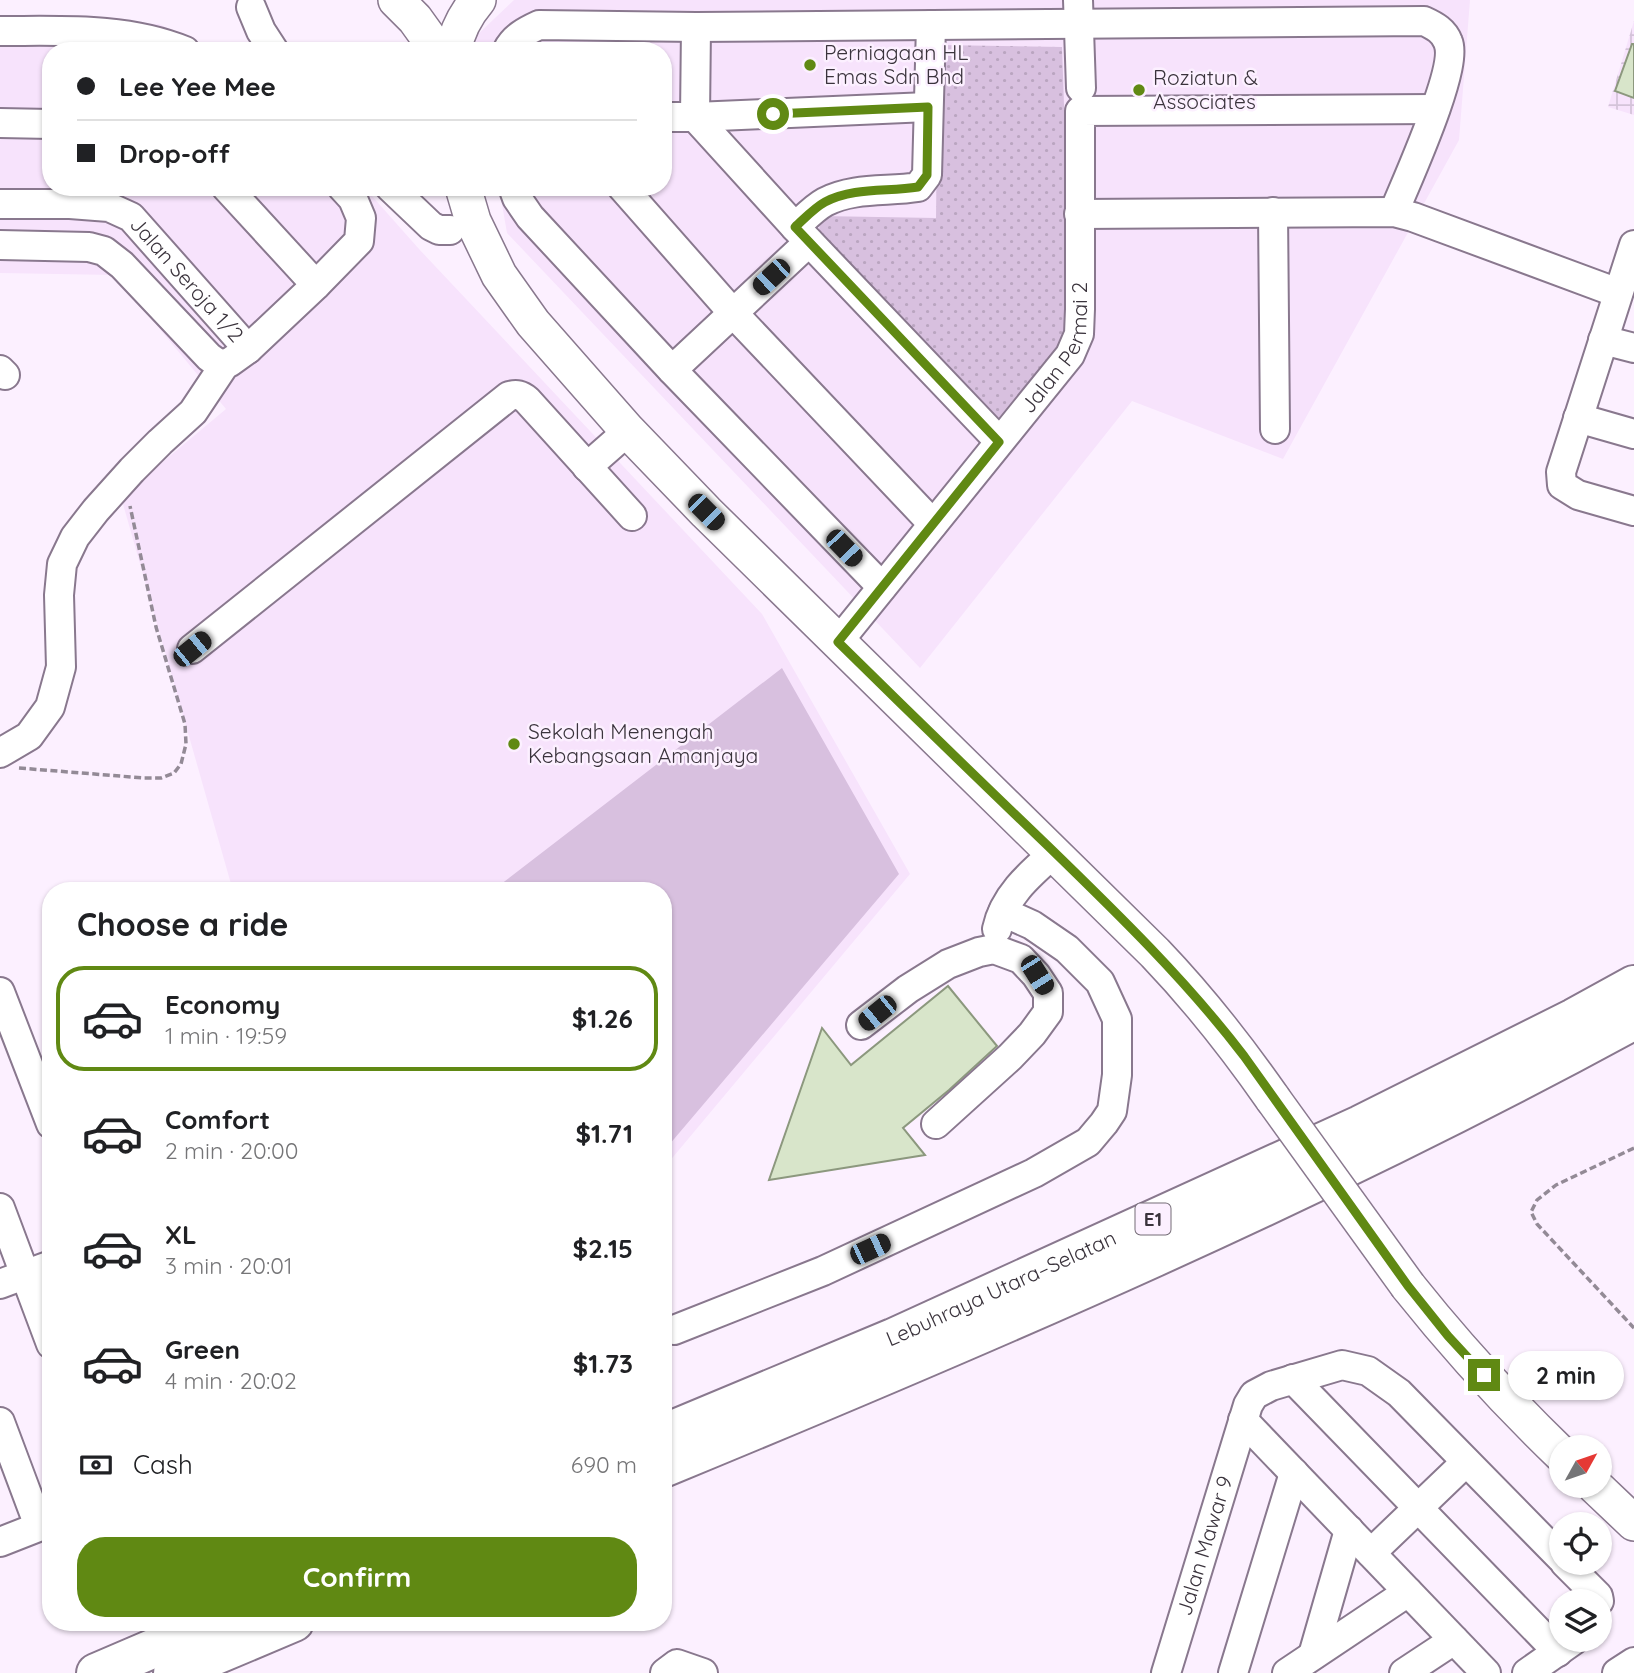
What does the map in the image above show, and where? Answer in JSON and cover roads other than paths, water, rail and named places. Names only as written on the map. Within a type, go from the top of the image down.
[{"type":"highway","name":"Lebuhraya Utara–Selatan","points":[[672,1430],[893,1338],[1360,1125],[1634,985]]},
{"type":"highway","name":"Lebuhraya Utara–Selatan","points":[[672,1464],[1099,1283],[1281,1199],[1529,1076],[1634,1020]]},
{"type":"highway","points":[[96,1673],[194,1631]]},
{"type":"highway","points":[[173,1673],[273,1631]]},
{"type":"main road","points":[[396,0],[415,19],[432,42]]},
{"type":"main road","points":[[450,0],[452,42]]},
{"type":"main road","points":[[455,42],[467,14],[478,0]]},
{"type":"main road","points":[[466,196],[473,221],[499,275],[533,323],[628,431],[706,512],[1109,906],[1184,983],[1231,1039],[1408,1286],[1448,1336],[1549,1442]]},
{"type":"main road","points":[[1608,1498],[1634,1523]]},
{"type":"street","points":[[251,7],[268,42]]},
{"type":"street","points":[[512,42],[539,25],[931,25],[1078,12],[1424,21],[1439,28],[1449,43],[1450,64],[1444,89],[1394,212]]},
{"type":"street","name":"Jalan Permai 2","points":[[838,642],[1070,355],[1079,334],[1081,99],[1078,12]]},
{"type":"street","points":[[672,370],[733,313],[802,234],[824,202],[851,192],[918,187],[927,175],[931,25]]},
{"type":"street","points":[[696,27],[695,117],[999,442]]},
{"type":"street","points":[[0,30],[69,41],[144,37],[159,42]]},
{"type":"street","points":[[1081,99],[1435,109]]},
{"type":"street","points":[[672,117],[928,107]]},
{"type":"street","points":[[0,123],[42,124]]},
{"type":"street","points":[[70,196],[70,246]]},
{"type":"street","name":"Jalan Seroja 1/2","points":[[0,204],[70,196],[110,207],[131,217],[231,359]]},
{"type":"street","points":[[234,196],[316,285]]},
{"type":"street","points":[[5,760],[29,736],[50,708],[61,667],[58,595],[62,564],[75,537],[132,470],[193,412],[231,359],[316,285],[359,241],[361,218],[350,196]]},
{"type":"street","points":[[399,196],[431,226],[439,230],[450,230]]},
{"type":"street","points":[[516,196],[530,217],[672,370],[882,587]]},
{"type":"street","points":[[630,196],[733,313],[933,524]]},
{"type":"street","points":[[1273,212],[1275,429]]},
{"type":"street","points":[[1079,215],[1394,212],[1618,293]]},
{"type":"street","points":[[0,245],[89,247],[104,251],[122,264],[209,357],[231,359]]},
{"type":"street","points":[[1632,258],[1618,293],[1561,472],[1562,485],[1578,495],[1634,512]]},
{"type":"street","points":[[1603,340],[1634,348]]},
{"type":"street","points":[[192,649],[509,396],[522,396],[527,400],[632,516]]},
{"type":"street","points":[[1578,418],[1634,434]]},
{"type":"street","points":[[587,467],[628,431]]},
{"type":"street","points":[[994,949],[998,925],[1013,894],[1028,875],[1054,853]]},
{"type":"street","points":[[674,1330],[823,1271],[1034,1173],[1088,1142],[1104,1123],[1112,1111],[1117,1075],[1117,1019],[1100,982],[1066,948],[1032,925],[1003,912]]},
{"type":"street","points":[[862,1025],[908,989],[948,964],[979,952],[994,949],[1021,959],[1037,975],[1048,993],[1048,1012],[1010,1057],[936,1124]]},
{"type":"street","points":[[0,992],[9,1042],[42,1106]]},
{"type":"street","points":[[0,1208],[42,1320]]},
{"type":"street","name":"Jalan Mawar 9","points":[[1166,1673],[1248,1405],[1254,1395],[1271,1386],[1342,1366],[1368,1371],[1399,1393],[1549,1547]]},
{"type":"street","points":[[1293,1379],[1417,1508],[1549,1630]]},
{"type":"street","points":[[1243,1420],[1486,1673]]},
{"type":"street","points":[[0,1422],[42,1517]]},
{"type":"street","points":[[1371,1553],[1466,1462]]},
{"type":"street","points":[[1233,1673],[1294,1473]]},
{"type":"street","points":[[0,1542],[42,1525]]},
{"type":"street","points":[[1313,1655],[1349,1530]]},
{"type":"street","points":[[1577,1575],[1591,1589]]},
{"type":"street","points":[[1287,1673],[1409,1592]]},
{"type":"street","points":[[1404,1673],[1454,1640]]},
{"type":"street","points":[[1527,1673],[1557,1652]]},
{"type":"street","points":[[1617,1673],[1634,1662]]},
{"type":"street","points":[[665,1673],[677,1664],[703,1673]]},
{"type":"place","name":"Perniagaan HL Emas Sdn Bhd","points":[[810,65]]},
{"type":"place","name":"Roziatun & Associates","points":[[1139,90]]},
{"type":"place","name":"Sekolah Menengah Kebangsaan Amanjaya","points":[[514,744]]}]
